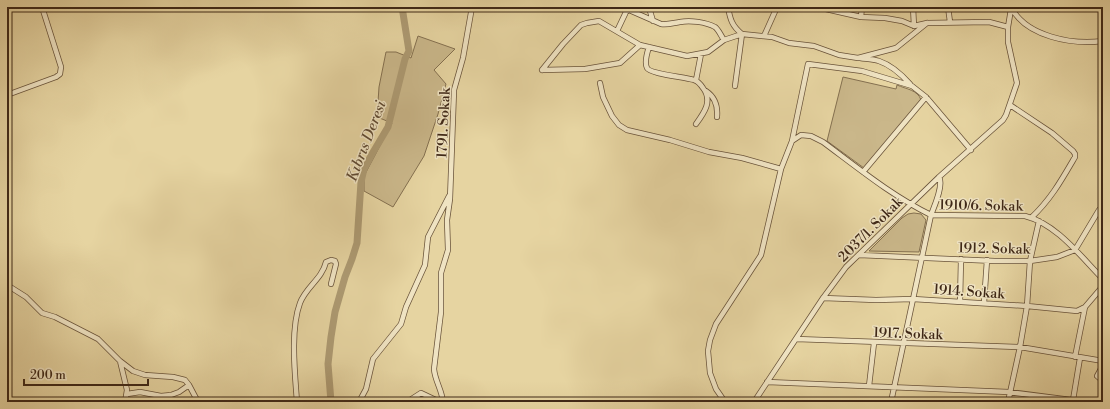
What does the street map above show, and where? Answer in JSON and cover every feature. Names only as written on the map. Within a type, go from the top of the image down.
[{"type":"street","points":[[7,95],[56,77],[60,74],[61,67],[43,7]]},
{"type":"street","name":"1791. Sokak","points":[[442,402],[442,396],[434,369],[441,312],[441,272],[448,250],[447,220],[450,194],[454,90],[463,58],[472,7]]},
{"type":"street","points":[[728,7],[730,20],[742,34]]},
{"type":"street","points":[[764,36],[777,7]]},
{"type":"street","points":[[817,7],[832,9],[861,17],[885,18],[902,21],[914,26],[927,23],[989,22],[1008,27],[1011,8]]},
{"type":"street","points":[[861,17],[862,7]]},
{"type":"street","points":[[913,7],[914,26]]},
{"type":"street","points":[[948,7],[950,22]]},
{"type":"street","points":[[1011,8],[1022,20],[1051,37],[1073,42],[1103,41]]},
{"type":"street","points":[[617,31],[626,12],[629,10],[661,24],[667,25],[688,21],[705,24],[714,27],[719,31],[724,40]]},
{"type":"street","points":[[650,11],[653,21]]},
{"type":"street","points":[[640,45],[620,63],[585,69],[542,70],[563,44],[581,26],[587,23],[600,22],[640,45],[687,56],[708,52],[724,40],[742,34],[772,37],[789,43],[814,46],[838,55],[879,61],[889,66],[926,97],[971,150]]},
{"type":"street","points":[[858,58],[896,48],[927,23]]},
{"type":"street","name":"2037/1. Sokak","points":[[754,402],[839,275],[939,177],[1003,120],[1016,87],[1016,79],[1008,42],[1008,27]]},
{"type":"street","points":[[734,86],[742,34]]},
{"type":"street","points":[[649,47],[646,68],[650,72],[696,80],[708,95],[709,100],[705,112],[696,124]]},
{"type":"street","points":[[696,80],[701,54]]},
{"type":"street","points":[[725,402],[716,389],[710,374],[708,351],[710,340],[716,324],[761,255],[781,169],[792,142],[808,64],[862,71],[912,86]]},
{"type":"street","points":[[600,83],[603,97],[612,116],[619,125],[627,130],[781,169]]},
{"type":"street","points":[[704,90],[712,95],[716,103],[717,117]]},
{"type":"street","points":[[863,172],[926,97]]},
{"type":"street","points":[[1010,105],[1052,133],[1075,154],[1075,157],[1053,193],[1031,218]]},
{"type":"street","points":[[792,142],[801,135],[811,136],[817,139],[910,205],[931,215]]},
{"type":"street","points":[[891,402],[931,215],[940,187],[941,180],[939,177]]},
{"type":"street","points":[[359,402],[366,389],[373,359],[378,351],[398,330],[401,324],[406,307],[425,265],[428,237],[450,194]]},
{"type":"street","points":[[1075,250],[1099,210],[1103,212]]},
{"type":"street","name":"1910/6. Sokak","points":[[931,215],[1026,216],[1052,228],[1103,279]]},
{"type":"street","points":[[1008,402],[1020,348],[1027,306],[1030,261],[1039,221]]},
{"type":"street","name":"1912. Sokak","points":[[859,255],[1030,261],[1057,257],[1075,250]]},
{"type":"street","points":[[960,302],[961,259]]},
{"type":"street","points":[[298,402],[295,352],[298,311],[303,298],[322,274],[326,262],[331,260],[336,264],[331,284]]},
{"type":"street","points":[[984,303],[987,260]]},
{"type":"street","points":[[7,285],[26,297],[42,313],[55,317],[98,339],[127,367],[139,373],[151,376],[180,378],[185,380],[198,402]]},
{"type":"street","points":[[1073,400],[1085,307],[1103,286]]},
{"type":"street","name":"1914. Sokak","points":[[823,298],[876,300],[913,299],[1027,306],[1077,311],[1085,307]]},
{"type":"street","name":"1917. Sokak","points":[[796,339],[1020,348],[1103,361]]},
{"type":"street","points":[[869,386],[874,343]]},
{"type":"street","points":[[120,361],[127,394],[125,402]]},
{"type":"street","points":[[1103,365],[1096,376],[1103,381]]},
{"type":"street","points":[[767,382],[1009,392],[1087,402]]},
{"type":"street","points":[[127,394],[140,392],[158,396],[175,394],[189,385]]},
{"type":"street","points":[[407,402],[421,393],[442,402]]},
{"type":"street","points":[[158,396],[164,402]]},
{"type":"shaded area","points":[[418,36],[455,49],[434,70],[446,84],[438,114],[424,156],[393,207],[364,191],[364,176],[392,123],[377,117],[379,87],[386,52],[396,52],[411,58]]},
{"type":"shaded area","points":[[843,77],[896,89],[897,85],[911,90],[917,94],[921,100],[864,168],[827,141]]},
{"type":"shaded area","points":[[908,214],[921,214],[926,220],[919,252],[869,251],[902,218]]},
{"type":"waterway","name":"Kıbrıs Deresi","points":[[331,402],[328,364],[331,337],[335,312],[357,243],[361,182],[364,169],[388,127],[405,59],[409,51],[402,7]]}]
